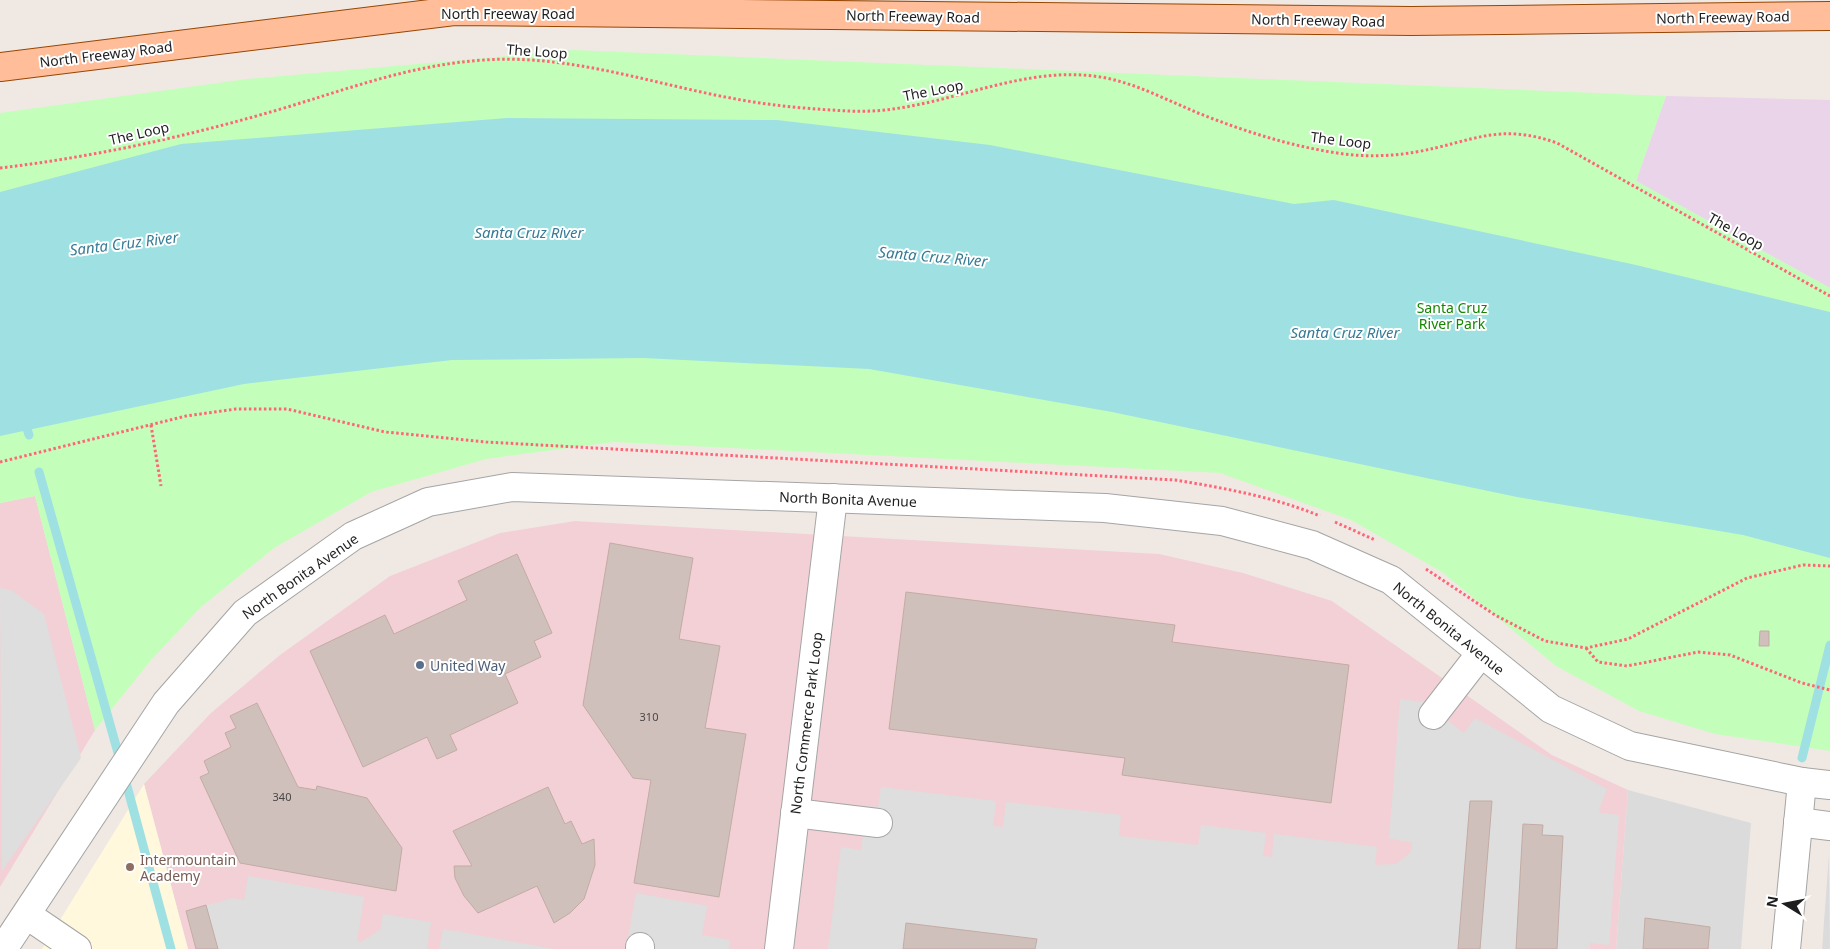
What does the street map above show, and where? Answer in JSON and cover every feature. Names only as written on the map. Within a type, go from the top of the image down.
[{"type":"main road","name":"North Freeway Road","points":[[0,68],[454,11],[1411,21],[1830,16]]},
{"type":"street","name":"North Bonita Avenue","points":[[3,949],[166,703],[245,613],[354,536],[428,502],[512,487],[1105,508],[1222,521],[1312,545],[1391,580],[1551,709],[1630,746],[1802,782],[1830,785]]},
{"type":"street","name":"North Commerce Park Loop","points":[[779,949],[834,498]]},
{"type":"street","points":[[1433,715],[1481,653]]},
{"type":"street","points":[[1786,949],[1802,782]]},
{"type":"street","points":[[796,813],[878,823]]},
{"type":"street","points":[[1798,822],[1830,826]]},
{"type":"street","points":[[27,915],[77,949]]},
{"type":"path","name":"The Loop","points":[[0,168],[71,159],[134,147],[276,110],[376,78],[438,64],[483,60],[526,58],[594,67],[738,100],[852,112],[889,110],[948,100],[1034,78],[1065,74],[1094,76],[1119,81],[1255,134],[1292,145],[1348,155],[1383,156],[1417,152],[1477,136],[1522,134],[1537,136],[1557,143],[1830,296]]},
{"type":"path","points":[[152,425],[161,486]]},
{"type":"path","points":[[1586,648],[1598,662],[1627,666],[1698,652],[1730,655],[1802,683],[1830,690]]},
{"type":"shaded area","points":[[1666,96],[1830,100],[1830,288],[1636,181]]},
{"type":"shaded area","points":[[35,496],[95,730],[0,887],[0,503]]},
{"type":"shaded area","points":[[575,521],[1159,554],[1243,573],[1332,601],[1552,755],[1628,790],[1616,949],[188,949],[144,784],[211,713],[280,655],[390,576],[500,533]]},
{"type":"shaded area","points":[[0,588],[11,590],[44,614],[81,758],[2,871]]},
{"type":"shaded area","points":[[1400,699],[1424,702],[1464,733],[1475,718],[1607,789],[1599,810],[1601,813],[1619,815],[1609,945],[1590,943],[1590,949],[828,949],[841,847],[861,850],[867,806],[878,807],[881,787],[996,801],[993,826],[1003,827],[1006,802],[1121,815],[1119,836],[1198,845],[1201,825],[1266,833],[1263,856],[1272,857],[1274,834],[1377,847],[1375,865],[1396,864],[1411,852],[1412,842],[1389,839]]},
{"type":"shaded area","name":"Intermountain Academy","points":[[144,784],[188,949],[42,949]]},
{"type":"shaded area","points":[[1628,790],[1751,823],[1741,949],[1616,949]]},
{"type":"shaded area","points":[[1829,854],[1830,949],[1822,949]]},
{"type":"shaded area","points":[[248,876],[364,897],[357,941],[361,942],[380,930],[383,914],[431,922],[427,949],[196,949],[186,911],[233,898],[244,900]]},
{"type":"shaded area","points":[[636,893],[707,906],[702,935],[730,940],[729,949],[626,949]]},
{"type":"shaded area","points":[[443,929],[554,949],[439,949]]},
{"type":"green space","name":"Santa Cruz River Park","points":[[574,50],[1666,96],[1636,181],[1830,288],[1830,751],[1715,734],[1639,711],[1556,666],[1442,572],[1351,520],[1220,473],[614,442],[486,459],[371,492],[274,548],[201,607],[151,660],[95,730],[35,496],[0,503],[0,113],[247,79]]},
{"type":"water","name":"Santa Cruz River","points":[[507,118],[777,120],[990,145],[1294,204],[1334,200],[1636,265],[1830,312],[1830,558],[1743,535],[1517,497],[1112,412],[869,369],[643,358],[452,360],[244,384],[0,436],[0,192],[181,144]]},
{"type":"building","points":[[610,543],[693,558],[679,639],[720,646],[705,728],[746,734],[719,897],[634,883],[651,780],[633,778],[583,705]]},
{"type":"building","name":"United Way","points":[[517,554],[552,633],[534,641],[541,657],[505,674],[518,703],[450,735],[457,750],[437,759],[427,737],[363,767],[310,651],[385,615],[394,634],[467,600],[458,581]]},
{"type":"building","points":[[906,592],[1175,625],[1172,642],[1349,665],[1331,803],[1122,775],[1125,758],[889,729]]},
{"type":"building","points":[[1760,631],[1769,631],[1769,646],[1759,646]]},
{"type":"building","points":[[257,703],[298,787],[316,790],[317,786],[367,798],[402,848],[396,891],[240,863],[200,777],[209,773],[204,761],[231,747],[225,733],[236,728],[230,716]]},
{"type":"building","points":[[548,787],[565,824],[571,821],[582,844],[594,839],[595,865],[584,899],[570,913],[554,923],[537,886],[478,913],[464,896],[455,878],[454,866],[472,866],[453,831]]},
{"type":"building","points":[[1470,801],[1492,801],[1480,949],[1458,949]]},
{"type":"building","points":[[1523,824],[1543,825],[1542,835],[1563,836],[1557,949],[1516,949]]},
{"type":"building","points":[[206,905],[218,949],[196,949],[186,911]]},
{"type":"building","points":[[1645,918],[1710,927],[1708,949],[1643,949]]},
{"type":"building","points":[[906,923],[1037,939],[1035,949],[903,949]]},
{"type":"waterway","points":[[24,419],[29,435]]},
{"type":"waterway","points":[[39,472],[120,760]]},
{"type":"waterway","points":[[1802,758],[1830,645]]},
{"type":"waterway","points":[[124,775],[171,949]]},
{"type":"place","name":"United Way","points":[[420,665]]},
{"type":"place","name":"Intermountain Academy","points":[[130,867]]}]
